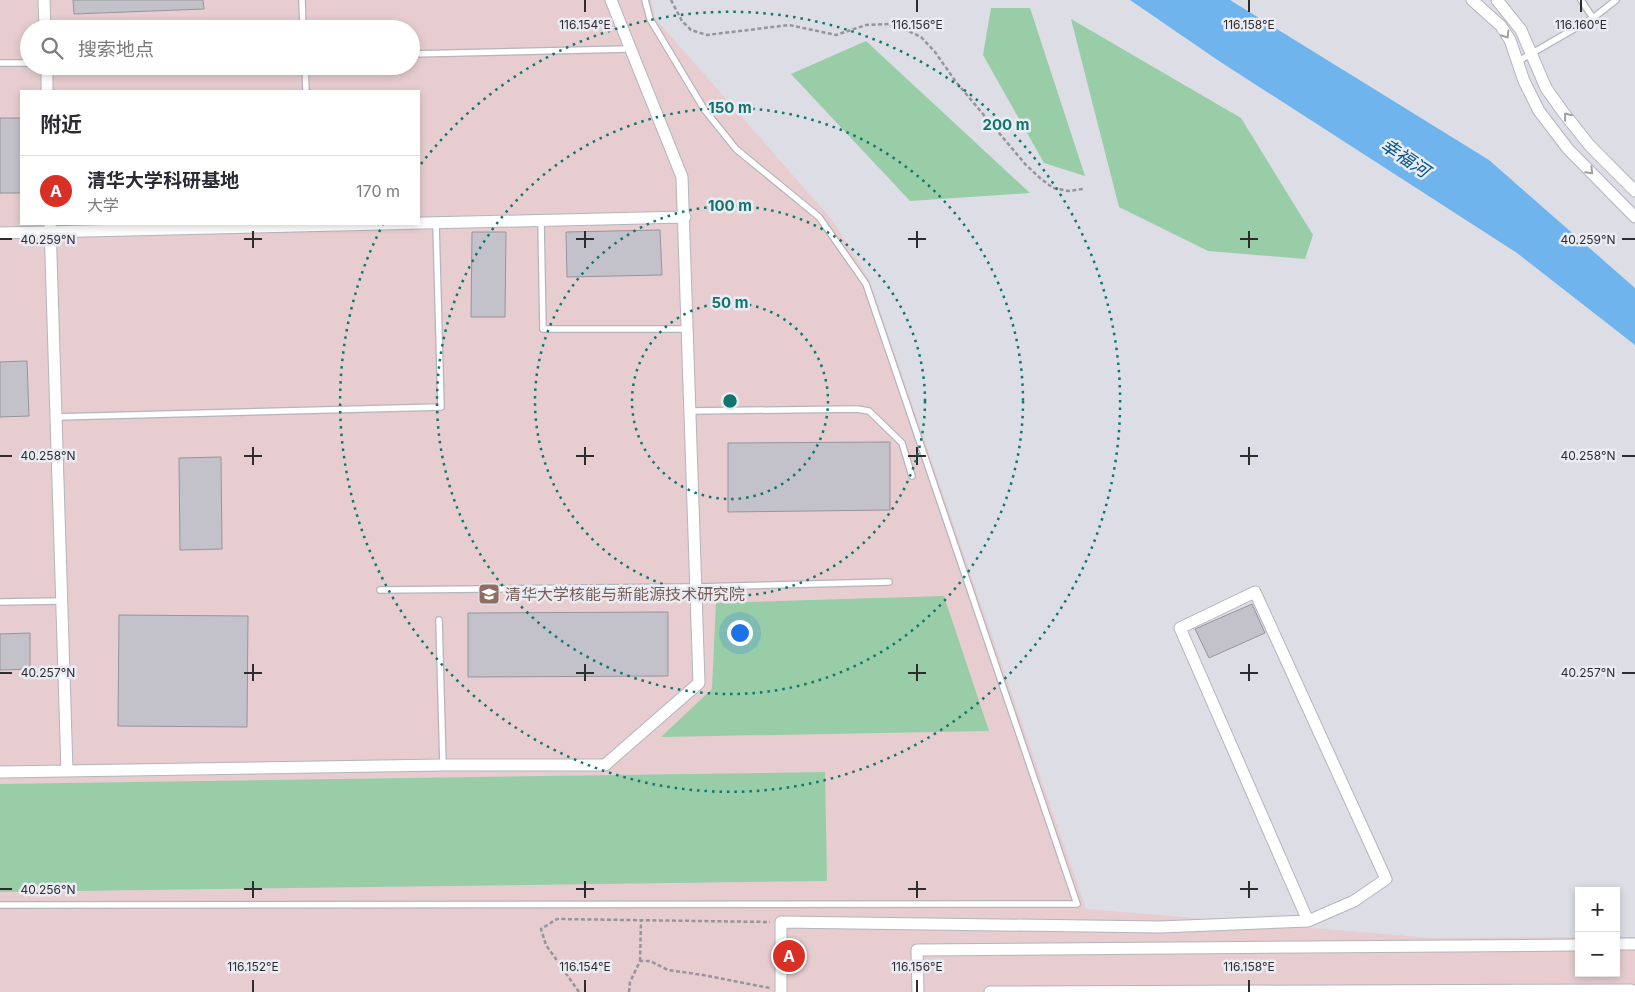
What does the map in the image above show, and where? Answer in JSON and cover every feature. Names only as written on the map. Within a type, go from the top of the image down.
[{"type":"street","points":[[44,0],[45,20]]},
{"type":"street","points":[[0,772],[443,764],[605,764],[699,683],[689,329],[682,177],[611,0]]},
{"type":"street","points":[[1472,0],[1500,26],[1510,40],[1539,112],[1568,149],[1635,218]]},
{"type":"street","points":[[1497,0],[1521,30],[1546,88],[1563,112],[1590,146],[1635,191]]},
{"type":"street","points":[[46,75],[47,90]]},
{"type":"street","points":[[420,224],[685,217]]},
{"type":"street","points":[[0,233],[50,228],[309,225]]},
{"type":"street","points":[[50,228],[67,771]]},
{"type":"street","points":[[781,991],[781,922],[1160,927],[1308,920],[1354,901],[1386,879],[1255,592],[1180,628],[1308,920]]},
{"type":"street","points":[[1620,944],[1635,944]]},
{"type":"street","points":[[918,992],[917,950],[1575,945]]},
{"type":"street","points":[[990,992],[1631,990],[1634,992]]},
{"type":"lane","points":[[302,0],[303,20]]},
{"type":"lane","points":[[0,905],[1077,904],[866,284],[819,216],[736,149],[704,109],[650,19],[645,0]]},
{"type":"lane","points":[[1581,0],[1593,18]]},
{"type":"lane","points":[[1518,62],[1593,18],[1616,0]]},
{"type":"lane","points":[[420,54],[630,49]]},
{"type":"lane","points":[[0,63],[20,63]]},
{"type":"lane","points":[[305,75],[306,90]]},
{"type":"lane","points":[[541,222],[543,329],[689,329]]},
{"type":"lane","points":[[56,416],[441,408],[436,224]]},
{"type":"lane","points":[[691,411],[857,409],[869,411],[902,443],[912,476]]},
{"type":"lane","points":[[380,590],[697,587],[889,582]]},
{"type":"lane","points":[[0,602],[62,600]]},
{"type":"lane","points":[[439,620],[443,764]]},
{"type":"path","points":[[671,0],[682,21],[691,30],[707,35],[788,25],[836,35],[866,25],[889,24],[904,29],[921,37],[935,52],[956,82],[1040,178],[1053,188],[1083,189]]},
{"type":"path","points":[[579,992],[546,945],[541,929],[557,919],[781,922]]},
{"type":"path","points":[[629,992],[630,982],[640,961],[641,920]]},
{"type":"path","points":[[640,961],[650,961],[668,970],[781,991]]},
{"type":"shaded area","name":"清华大学核能与新能源技术研究院","points":[[0,0],[651,0],[655,18],[833,221],[869,279],[1086,909],[1432,938],[1575,937],[1575,977],[1620,977],[1620,937],[1635,937],[1635,992],[0,992]]},
{"type":"green space","points":[[991,8],[1030,8],[1085,176],[1044,163],[983,55]]},
{"type":"green space","points":[[1071,19],[1241,118],[1313,235],[1305,259],[1208,251],[1119,207]]},
{"type":"green space","points":[[866,41],[1030,193],[910,201],[791,74]]},
{"type":"green space","points":[[944,596],[989,731],[661,737],[712,689],[716,603]]},
{"type":"green space","points":[[825,772],[827,881],[0,892],[0,784]]},
{"type":"water","name":"幸福河","points":[[1130,0],[1230,0],[1489,160],[1635,288],[1635,345],[1517,253],[1219,61]]},
{"type":"building","points":[[73,0],[203,0],[204,9],[74,14]]},
{"type":"building","points":[[0,118],[20,118],[20,193],[0,193]]},
{"type":"building","points":[[660,230],[662,275],[567,277],[566,232]]},
{"type":"building","points":[[472,232],[506,232],[505,317],[471,317]]},
{"type":"building","points":[[27,361],[29,416],[0,417],[0,362]]},
{"type":"building","points":[[890,442],[890,510],[728,512],[728,443]]},
{"type":"building","points":[[221,457],[222,549],[180,550],[179,458]]},
{"type":"building","points":[[1252,604],[1265,633],[1209,658],[1195,629]]},
{"type":"building","points":[[668,612],[668,676],[468,677],[468,613]]},
{"type":"building","points":[[119,615],[248,616],[247,727],[118,726]]},
{"type":"building","points":[[30,633],[30,669],[0,670],[0,634]]},
{"type":"place","name":"清华大学核能与新能源技术研究院","points":[[489,594]]},
{"type":"place","name":"清华大学科研基地","points":[[789,956]]}]
